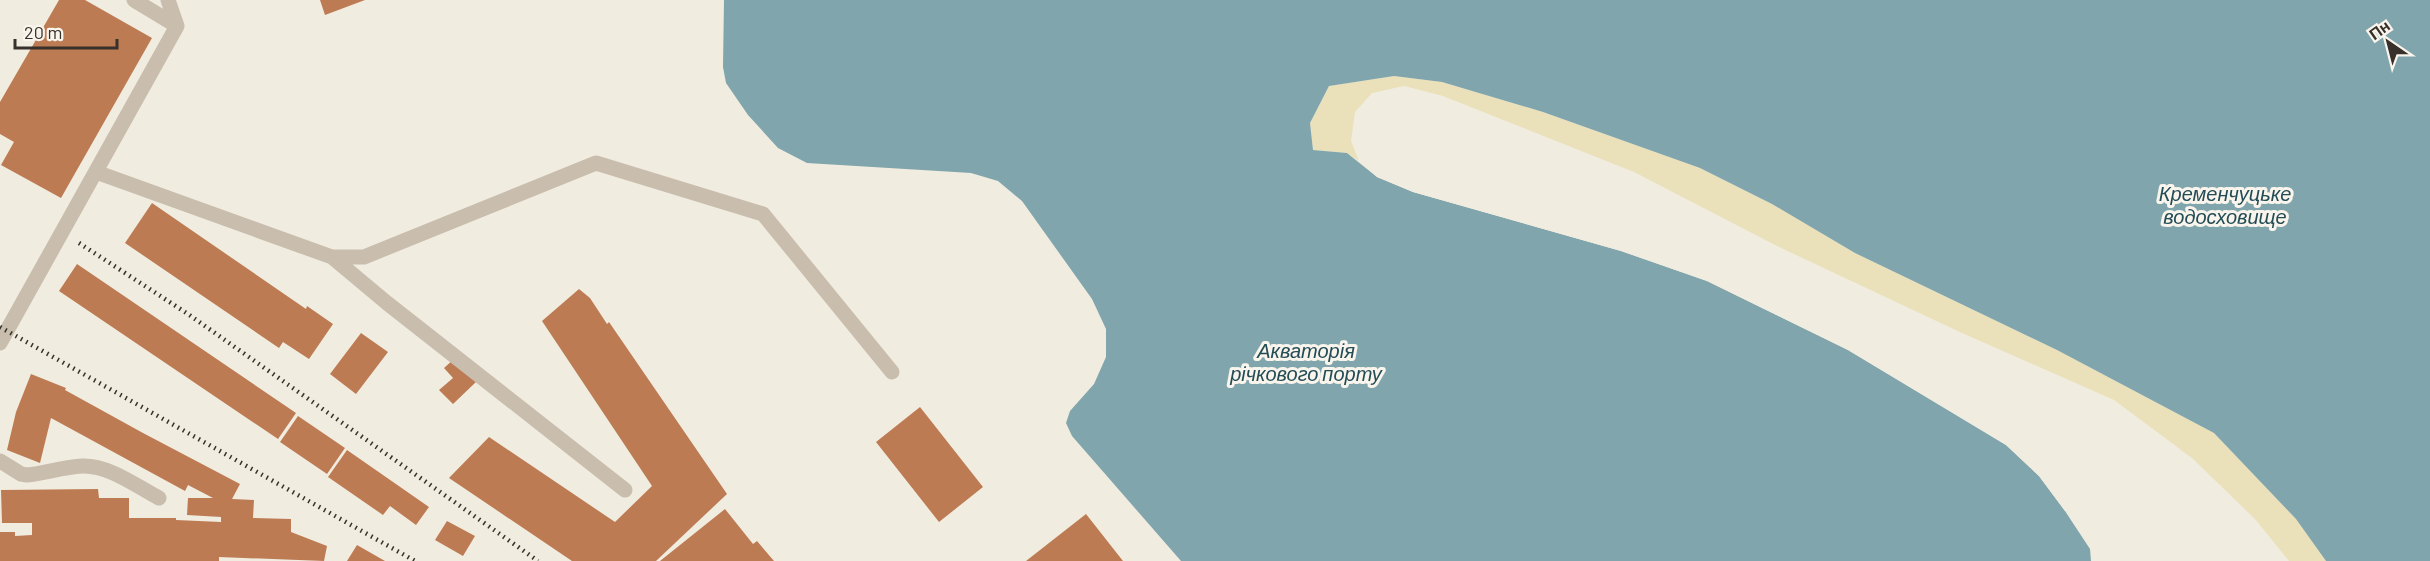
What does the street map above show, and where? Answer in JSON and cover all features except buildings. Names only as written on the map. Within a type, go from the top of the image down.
[{"type":"lane","points":[[134,0],[177,26]]},
{"type":"lane","points":[[0,343],[177,26],[168,0]]},
{"type":"lane","points":[[96,172],[332,256],[364,257],[596,163],[763,214],[892,372]]},
{"type":"lane","points":[[332,256],[401,315],[625,490]]},
{"type":"lane","points":[[0,461],[14,471],[27,475],[76,467],[93,467],[159,498]]},
{"type":"sand","points":[[1394,76],[1442,82],[1543,112],[1700,168],[1772,204],[1855,253],[2057,350],[2214,433],[2296,519],[2326,561],[2289,561],[2255,519],[2192,458],[2114,400],[1962,333],[1779,247],[1634,172],[1443,96],[1404,86],[1372,93],[1355,112],[1351,141],[1359,161],[1347,153],[1313,150],[1310,123],[1329,86]]},
{"type":"water","name":"Кременчуцьке водосховище","points":[[724,0],[2430,0],[2430,561],[2326,561],[2296,519],[2214,433],[2057,350],[1855,253],[1772,204],[1700,168],[1543,112],[1442,82],[1394,76],[1329,86],[1310,123],[1313,150],[1347,153],[1377,177],[1413,192],[1621,251],[1707,281],[1848,350],[2006,445],[2039,476],[2065,511],[2090,549],[2091,561],[1181,561],[1072,436],[1066,423],[1070,411],[1094,384],[1106,357],[1106,329],[1092,299],[1022,201],[998,181],[971,173],[807,163],[778,148],[748,115],[726,83],[723,67]]},
{"type":"pier","points":[[1357,156],[1379,175],[1414,189],[1622,248],[1708,278],[1849,347],[2008,443],[2041,474],[2067,507],[2065,511],[2039,476],[2006,445],[1848,350],[1707,281],[1621,251],[1413,192],[1377,177],[1359,161]]},
{"type":"railway","points":[[79,243],[188,314],[538,561]]},
{"type":"railway","points":[[0,327],[415,561]]},
{"type":"water label","name":"Акваторія річкового порту","points":[[1306,362]]}]
